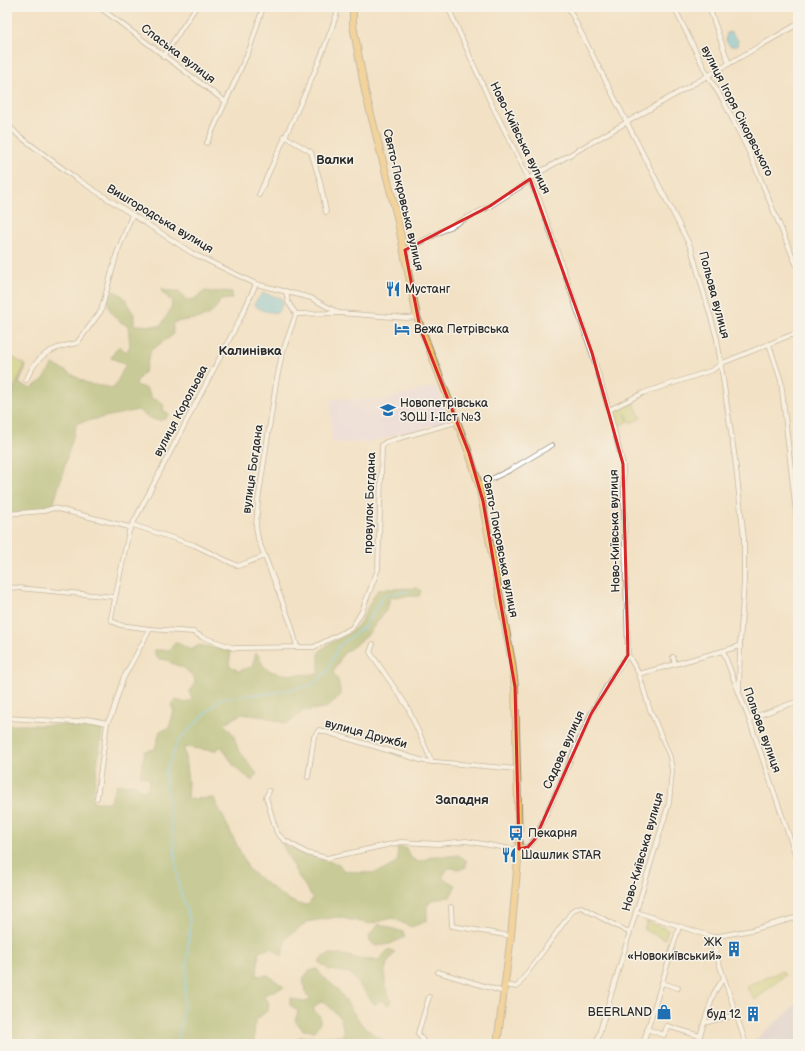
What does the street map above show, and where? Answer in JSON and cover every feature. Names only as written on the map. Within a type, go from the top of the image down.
[{"type":"main road","name":"Свято-Покровська вулиця","points":[[353,7],[353,24],[365,91],[405,250],[417,317],[479,486],[512,662],[515,687],[519,849],[511,936],[497,1044]]},
{"type":"street","name":"Спаська вулиця","points":[[99,7],[226,102]]},
{"type":"street","points":[[164,57],[196,7]]},
{"type":"street","points":[[207,144],[250,48],[263,7]]},
{"type":"street","points":[[259,195],[284,136],[326,48],[339,7]]},
{"type":"street","name":"Ново-Київська вулиця","points":[[448,7],[489,99],[530,178],[539,199],[592,353],[623,464],[628,654],[639,674],[649,706],[670,757],[672,771],[669,803],[596,1044]]},
{"type":"street","name":"Польова вулиця","points":[[568,7],[691,248],[717,339],[735,459],[744,539],[744,581],[740,644],[739,695]]},
{"type":"street","name":"вулиця Ігоря Сікорвського","points":[[674,7],[708,76],[724,102],[749,152],[798,268]]},
{"type":"street","points":[[709,7],[729,64]]},
{"type":"street","points":[[405,250],[490,206],[524,185],[530,178],[798,24]]},
{"type":"street","name":"Вишгородська вулиця","points":[[7,124],[18,135],[74,177],[132,216],[192,253],[256,284],[311,298],[339,313]]},
{"type":"street","points":[[284,136],[311,152],[320,181],[326,212]]},
{"type":"street","points":[[26,380],[32,367],[43,354],[60,346],[76,343],[101,311],[117,253],[132,216]]},
{"type":"street","name":"вулиця Корольова","points":[[150,629],[115,623],[112,621],[115,597],[127,538],[136,516],[241,317],[256,284]]},
{"type":"street","points":[[286,292],[288,302],[296,314]]},
{"type":"street","name":"Вишгородська вулиця","points":[[296,314],[339,313],[407,318],[417,317]]},
{"type":"street","name":"вулиця Богдана","points":[[296,314],[282,354],[258,495],[256,526],[258,539],[291,624],[297,647]]},
{"type":"street","points":[[608,410],[643,393],[713,370],[720,364],[791,335],[798,335]]},
{"type":"street","points":[[769,344],[781,381],[798,538]]},
{"type":"street","name":"провулок Богдана","points":[[297,647],[314,647],[352,628],[362,611],[378,569],[382,445],[386,442],[456,422]]},
{"type":"street","points":[[479,486],[552,445]]},
{"type":"street","points":[[7,514],[44,511],[54,508],[129,527],[133,525],[194,545],[238,566],[265,556]]},
{"type":"street","points":[[7,587],[115,597]]},
{"type":"street","points":[[97,798],[107,723],[112,714],[123,679],[150,629],[193,632],[202,637],[234,648],[297,647]]},
{"type":"street","name":"вулиця Дружби","points":[[372,644],[370,652],[407,706],[432,762]]},
{"type":"street","points":[[639,674],[737,647],[740,644]]},
{"type":"street","name":"Польова вулиця","points":[[723,651],[749,719],[798,862]]},
{"type":"street","name":"Садова вулиця","points":[[519,849],[528,847],[535,839],[591,714],[612,677],[628,654]]},
{"type":"street","points":[[673,657],[675,664]]},
{"type":"street","points":[[749,719],[798,701]]},
{"type":"street","points":[[7,718],[75,722],[87,719],[107,723]]},
{"type":"street","name":"вулиця Дружби","points":[[308,777],[314,738],[319,730],[432,762],[518,769]]},
{"type":"street","points":[[269,791],[266,797],[277,833],[294,847],[327,858],[401,842],[433,844],[466,841],[519,849]]},
{"type":"street","points":[[452,907],[452,926],[511,936]]},
{"type":"street","points":[[438,972],[505,988],[517,987],[573,910],[582,907],[630,933]]},
{"type":"street","points":[[636,912],[713,937],[752,930],[798,917]]},
{"type":"street","points":[[643,1044],[679,927]]},
{"type":"street","points":[[713,937],[715,951],[723,979],[746,1044]]},
{"type":"street","points":[[647,1029],[664,1034],[667,1026],[700,1036],[714,993],[723,979]]},
{"type":"street","points":[[662,983],[678,988]]},
{"type":"street","points":[[425,1044],[418,1033],[429,997]]},
{"type":"street","points":[[704,1024],[735,1015]]},
{"type":"highlighted area","points":[[530,179],[592,353],[623,464],[628,655],[591,714],[535,839],[528,847],[519,849],[515,687],[483,501],[469,453],[420,328],[405,250],[490,206]]},
{"type":"shaded area","name":"Новопетрівська ЗОШ I-IIст №3","points":[[436,386],[450,421],[370,442],[332,443],[331,399],[384,399]]},
{"type":"shaded area","points":[[798,1003],[798,1044],[755,1044],[754,1041]]},
{"type":"green space","points":[[162,288],[168,291],[179,291],[186,300],[194,299],[205,291],[232,292],[232,299],[220,300],[212,312],[207,316],[173,323],[173,335],[151,350],[145,371],[137,381],[136,385],[147,389],[152,399],[158,400],[164,405],[163,410],[169,414],[162,420],[154,420],[138,410],[77,423],[53,506],[7,515],[7,405],[26,366],[19,384],[31,388],[43,380],[53,364],[89,384],[114,388],[126,364],[111,358],[116,349],[120,346],[126,352],[130,346],[128,325],[117,319],[109,308],[108,299],[111,290],[122,295],[126,300],[134,314],[134,325],[161,326],[172,305],[172,302],[162,292]]},
{"type":"green space","points":[[7,354],[25,365],[7,401]]},
{"type":"green space","points":[[632,400],[641,418],[631,423],[625,413],[629,421],[619,426],[612,410]]},
{"type":"green space","points":[[417,588],[421,591],[419,596],[391,597],[387,609],[366,637],[343,654],[333,673],[338,680],[341,695],[326,708],[304,711],[287,724],[265,717],[241,714],[224,724],[233,734],[238,749],[257,774],[252,781],[234,766],[221,746],[215,751],[184,747],[188,783],[187,799],[214,798],[249,870],[281,895],[297,904],[308,905],[313,898],[297,874],[282,844],[306,855],[339,864],[343,870],[365,873],[386,869],[392,865],[398,860],[397,847],[406,848],[410,857],[418,862],[434,856],[458,855],[466,860],[466,867],[461,869],[448,868],[442,878],[456,885],[450,897],[433,900],[427,906],[427,921],[411,927],[392,918],[370,924],[337,917],[307,922],[286,938],[282,956],[272,948],[259,951],[257,976],[268,975],[284,987],[262,996],[269,1002],[268,1010],[255,1021],[254,1044],[7,1044],[7,725],[103,725],[92,802],[110,802],[116,785],[135,784],[143,791],[147,789],[150,781],[147,777],[140,776],[145,751],[155,749],[160,731],[169,728],[174,711],[171,705],[176,700],[186,703],[192,700],[189,691],[195,683],[194,677],[184,668],[171,663],[168,660],[158,659],[155,654],[155,650],[169,650],[176,642],[191,650],[199,645],[231,651],[229,665],[238,671],[252,667],[256,653],[264,666],[275,672],[282,674],[319,674],[319,652],[358,625],[372,598],[379,589]]},
{"type":"green space","points":[[647,921],[668,930],[665,939],[644,930]]},
{"type":"green space","points":[[379,924],[403,932],[405,937],[390,944],[376,946],[370,942],[369,936]]},
{"type":"green space","points":[[389,949],[395,952],[385,970],[385,981],[391,1001],[389,1005],[380,1000],[375,1005],[350,973],[329,970],[319,962],[323,957],[333,954],[378,960]]},
{"type":"green space","points":[[317,969],[323,977],[338,990],[364,1027],[389,1044],[294,1044],[293,1042],[300,1037],[341,1036],[344,1033],[341,1019],[326,1003],[322,1001],[314,1007],[314,1011],[320,1016],[320,1023],[314,1031],[303,1030],[295,1021],[298,1011],[290,1005],[290,998],[305,1002],[311,999],[305,993],[303,978],[309,971]]},
{"type":"green space","points":[[782,971],[785,975],[755,1000],[746,986]]},
{"type":"water","points":[[731,32],[738,40],[737,46],[731,46],[727,42],[727,33]]},
{"type":"water","points":[[263,293],[281,298],[283,304],[278,312],[265,311],[254,304]]},
{"type":"waterway","points":[[177,1044],[184,1006],[190,920],[179,888],[165,773],[178,741],[221,698],[272,693],[312,685],[327,672],[338,647],[364,627],[384,595],[409,591]]},
{"type":"place","name":"Мустанг","points":[[393,289]]},
{"type":"place","name":"Вежа Петрівська","points":[[402,329]]},
{"type":"place","name":"Новопетрівська ЗОШ I-IIст №3","points":[[388,410]]},
{"type":"place","name":"Пекарня","points":[[516,833]]},
{"type":"place","name":"Шашлик STAR","points":[[509,855]]},
{"type":"place","name":"ЖК «Новокиївський»","points":[[734,949]]},
{"type":"place","name":"BEERLAND","points":[[664,1012]]},
{"type":"place","name":"буд 12","points":[[753,1014]]},
{"type":"district","name":"Валки","points":[[335,160]]},
{"type":"district","name":"Калинівка","points":[[250,351]]},
{"type":"district","name":"Западня","points":[[462,800]]}]
